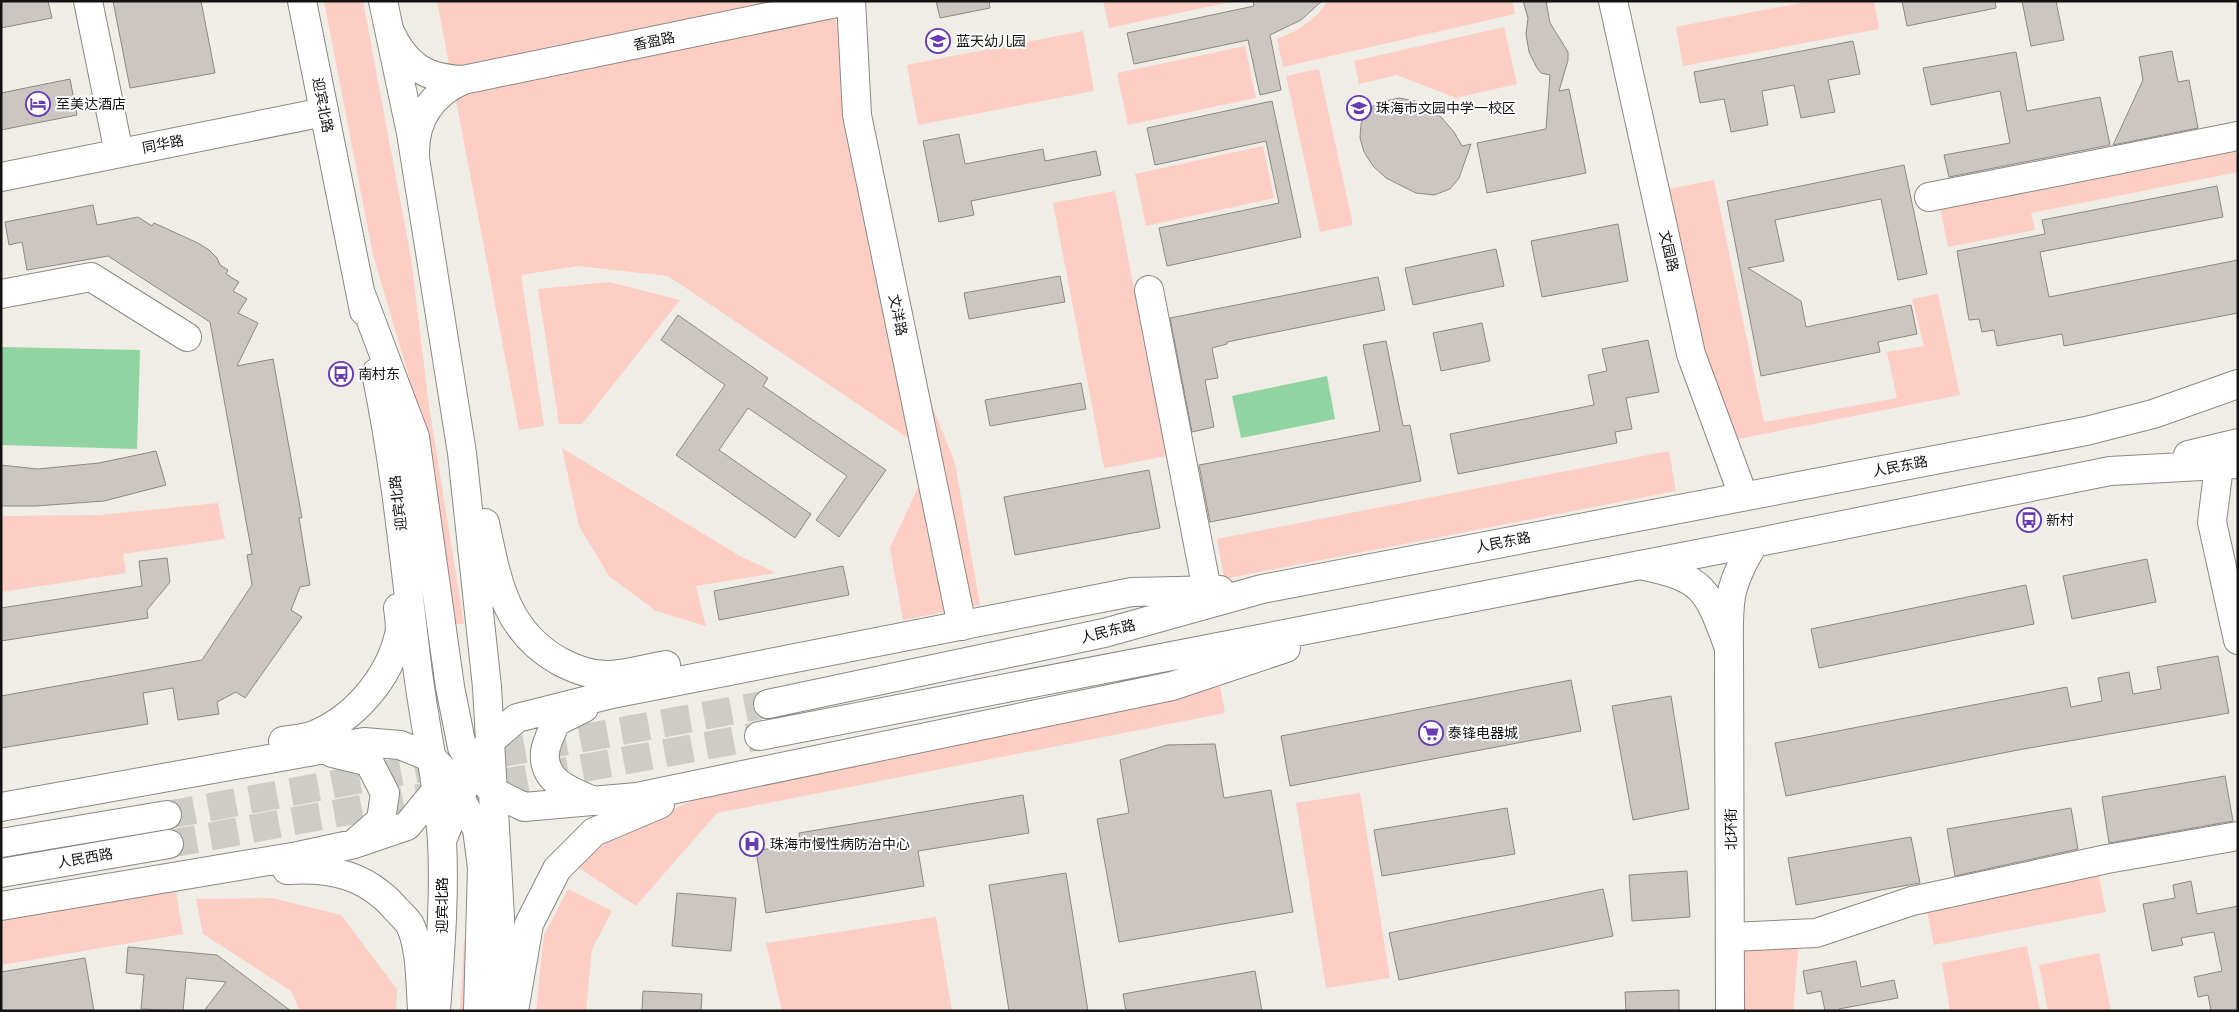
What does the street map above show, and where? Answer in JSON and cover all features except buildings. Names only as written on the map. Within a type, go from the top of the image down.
[{"type":"main road","points":[[88,1],[119,153]]},
{"type":"main road","name":"迎宾北路","points":[[302,1],[391,446],[420,693],[444,780],[442,928],[436,1011]]},
{"type":"main road","points":[[384,1],[415,159],[462,453],[487,687],[501,935],[499,1011]]},
{"type":"main road","name":"香盈路","points":[[463,80],[846,1]]},
{"type":"main road","name":"文洋路","points":[[851,1],[857,115],[962,626]]},
{"type":"main road","name":"文园路","points":[[1613,1],[1691,354],[1743,495]]},
{"type":"main road","points":[[390,32],[401,52],[420,70],[434,77],[463,80]]},
{"type":"main road","points":[[415,159],[416,138],[422,116],[428,106],[449,86],[463,80]]},
{"type":"main road","name":"同华路","points":[[1,177],[324,112]]},
{"type":"main road","points":[[1929,197],[2238,136]]},
{"type":"main road","points":[[1,294],[91,277],[187,337]]},
{"type":"main road","points":[[1149,290],[1207,590]]},
{"type":"main road","points":[[361,294],[415,437],[450,687],[468,759],[492,791],[524,807],[637,797],[1172,686],[1377,616]]},
{"type":"main road","points":[[438,303],[498,584],[515,623],[540,650],[576,670],[606,675],[764,648],[843,650]]},
{"type":"main road","name":"人民东路","points":[[768,704],[1104,633],[1262,589],[2122,423],[2238,384]]},
{"type":"main road","points":[[2122,423],[2238,404]]},
{"type":"main road","points":[[759,736],[1754,543],[2194,454],[2238,443]]},
{"type":"main road","points":[[12,805],[152,767],[313,735],[348,714],[382,676],[399,633],[391,446]]},
{"type":"main road","points":[[2110,471],[2229,465],[2212,522],[2237,635]]},
{"type":"main road","name":"北环街","points":[[1730,1011],[1732,937],[1728,605],[1740,568],[1754,543]]},
{"type":"main road","name":"北环街","points":[[1640,565],[1686,577],[1705,592],[1715,609],[1729,648]]},
{"type":"main road","points":[[1,906],[298,856],[354,844],[407,826],[444,780],[517,718],[612,694],[1132,592],[1262,589]]},
{"type":"main road","points":[[468,759],[487,687]]},
{"type":"main road","points":[[596,802],[564,789],[547,770],[545,752],[556,722],[612,694]]},
{"type":"main road","points":[[12,805],[325,751],[364,742],[400,745],[444,780],[477,828],[482,868],[478,1011]]},
{"type":"main road","points":[[325,751],[369,762],[385,793],[381,820],[354,844]]},
{"type":"main road","points":[[514,1011],[529,924],[557,869],[594,832],[646,808],[749,774]]},
{"type":"main road","name":"人民西路","points":[[1,843],[167,815]]},
{"type":"main road","points":[[1732,937],[1816,933],[1912,901],[2107,860],[2238,836]]},
{"type":"main road","name":"人民西路","points":[[1,872],[169,844]]},
{"type":"main road","points":[[171,878],[315,868],[351,876],[383,895],[410,925],[419,964],[422,1011]]},
{"type":"shaded area","points":[[324,1],[363,1],[411,258],[429,406],[464,624],[455,624],[423,424],[373,255]]},
{"type":"shaded area","points":[[437,1],[831,1],[848,71],[866,200],[869,250],[916,409],[932,406],[955,463],[980,605],[903,620],[890,548],[933,455],[668,276],[578,266],[521,275],[544,426],[519,430]]},
{"type":"shaded area","points":[[1103,1],[1235,1],[1109,28]]},
{"type":"shaded area","points":[[1328,1],[1512,1],[1515,14],[1283,67],[1277,39],[1306,24],[1318,14]]},
{"type":"shaded area","points":[[1810,1],[1874,1],[1879,29],[1683,66],[1676,27]]},
{"type":"shaded area","points":[[1504,27],[1517,84],[1456,98],[1397,75],[1359,84],[1354,61]]},
{"type":"shaded area","points":[[1083,31],[1094,91],[918,125],[907,65]]},
{"type":"shaded area","points":[[1245,46],[1256,98],[1128,125],[1117,73]]},
{"type":"shaded area","points":[[1319,69],[1353,225],[1320,232],[1286,76]]},
{"type":"shaded area","points":[[1263,146],[1274,198],[1146,226],[1135,174]]},
{"type":"shaded area","points":[[2238,149],[2238,172],[2031,213],[2035,230],[1948,247],[1940,207]]},
{"type":"shaded area","points":[[1714,180],[1764,422],[1897,398],[1887,352],[1924,346],[1912,299],[1938,294],[1960,395],[1733,440],[1699,349],[1664,190]]},
{"type":"shaded area","points":[[1115,191],[1167,456],[1104,468],[1053,203]]},
{"type":"shaded area","points":[[609,282],[680,300],[582,424],[559,424],[538,289]]},
{"type":"shaded area","points":[[1,347],[140,350],[137,449],[1,445]]},
{"type":"shaded area","points":[[1327,376],[1335,419],[1241,438],[1232,396]]},
{"type":"shaded area","points":[[562,448],[740,556],[776,573],[696,586],[706,626],[656,611],[609,576],[579,526]]},
{"type":"shaded area","points":[[1669,451],[1676,491],[1224,579],[1217,539]]},
{"type":"shaded area","points":[[218,503],[225,539],[123,554],[126,573],[1,592],[1,516],[100,515]]},
{"type":"shaded area","points":[[1220,686],[1225,713],[717,813],[636,906],[575,865],[629,827],[711,793]]},
{"type":"shaded area","points":[[1360,793],[1390,978],[1326,988],[1296,803]]},
{"type":"shaded area","points":[[2098,872],[2106,912],[1934,945],[1926,906]]},
{"type":"shaded area","points":[[175,885],[183,934],[1,965],[1,914]]},
{"type":"shaded area","points":[[568,889],[612,911],[592,949],[586,1011],[536,1011],[544,935]]},
{"type":"shaded area","points":[[272,898],[341,915],[397,989],[396,1011],[300,1011],[291,991],[203,934],[196,899]]},
{"type":"shaded area","points":[[936,917],[952,1011],[782,1011],[766,943]]},
{"type":"shaded area","points":[[464,941],[470,945],[467,1011],[460,1011]]},
{"type":"shaded area","points":[[1799,943],[1793,1011],[1737,1011],[1738,946]]},
{"type":"shaded area","points":[[2027,946],[2040,1011],[1950,1011],[1942,963]]},
{"type":"shaded area","points":[[2099,953],[2111,1011],[2048,1011],[2039,965]]},
{"type":"tunnel","points":[[167,815],[768,704]]},
{"type":"tunnel","points":[[169,844],[759,736]]},
{"type":"place","name":"蓝天幼儿园","points":[[938,41]]},
{"type":"place","name":"至美达酒店","points":[[38,104]]},
{"type":"place","name":"珠海市文园中学一校区","points":[[1359,108]]},
{"type":"place","name":"南村东","points":[[341,374]]},
{"type":"place","name":"新村","points":[[2029,520]]},
{"type":"place","name":"泰锋电器城","points":[[1431,733]]},
{"type":"place","name":"珠海市慢性病防治中心","points":[[752,844]]}]
